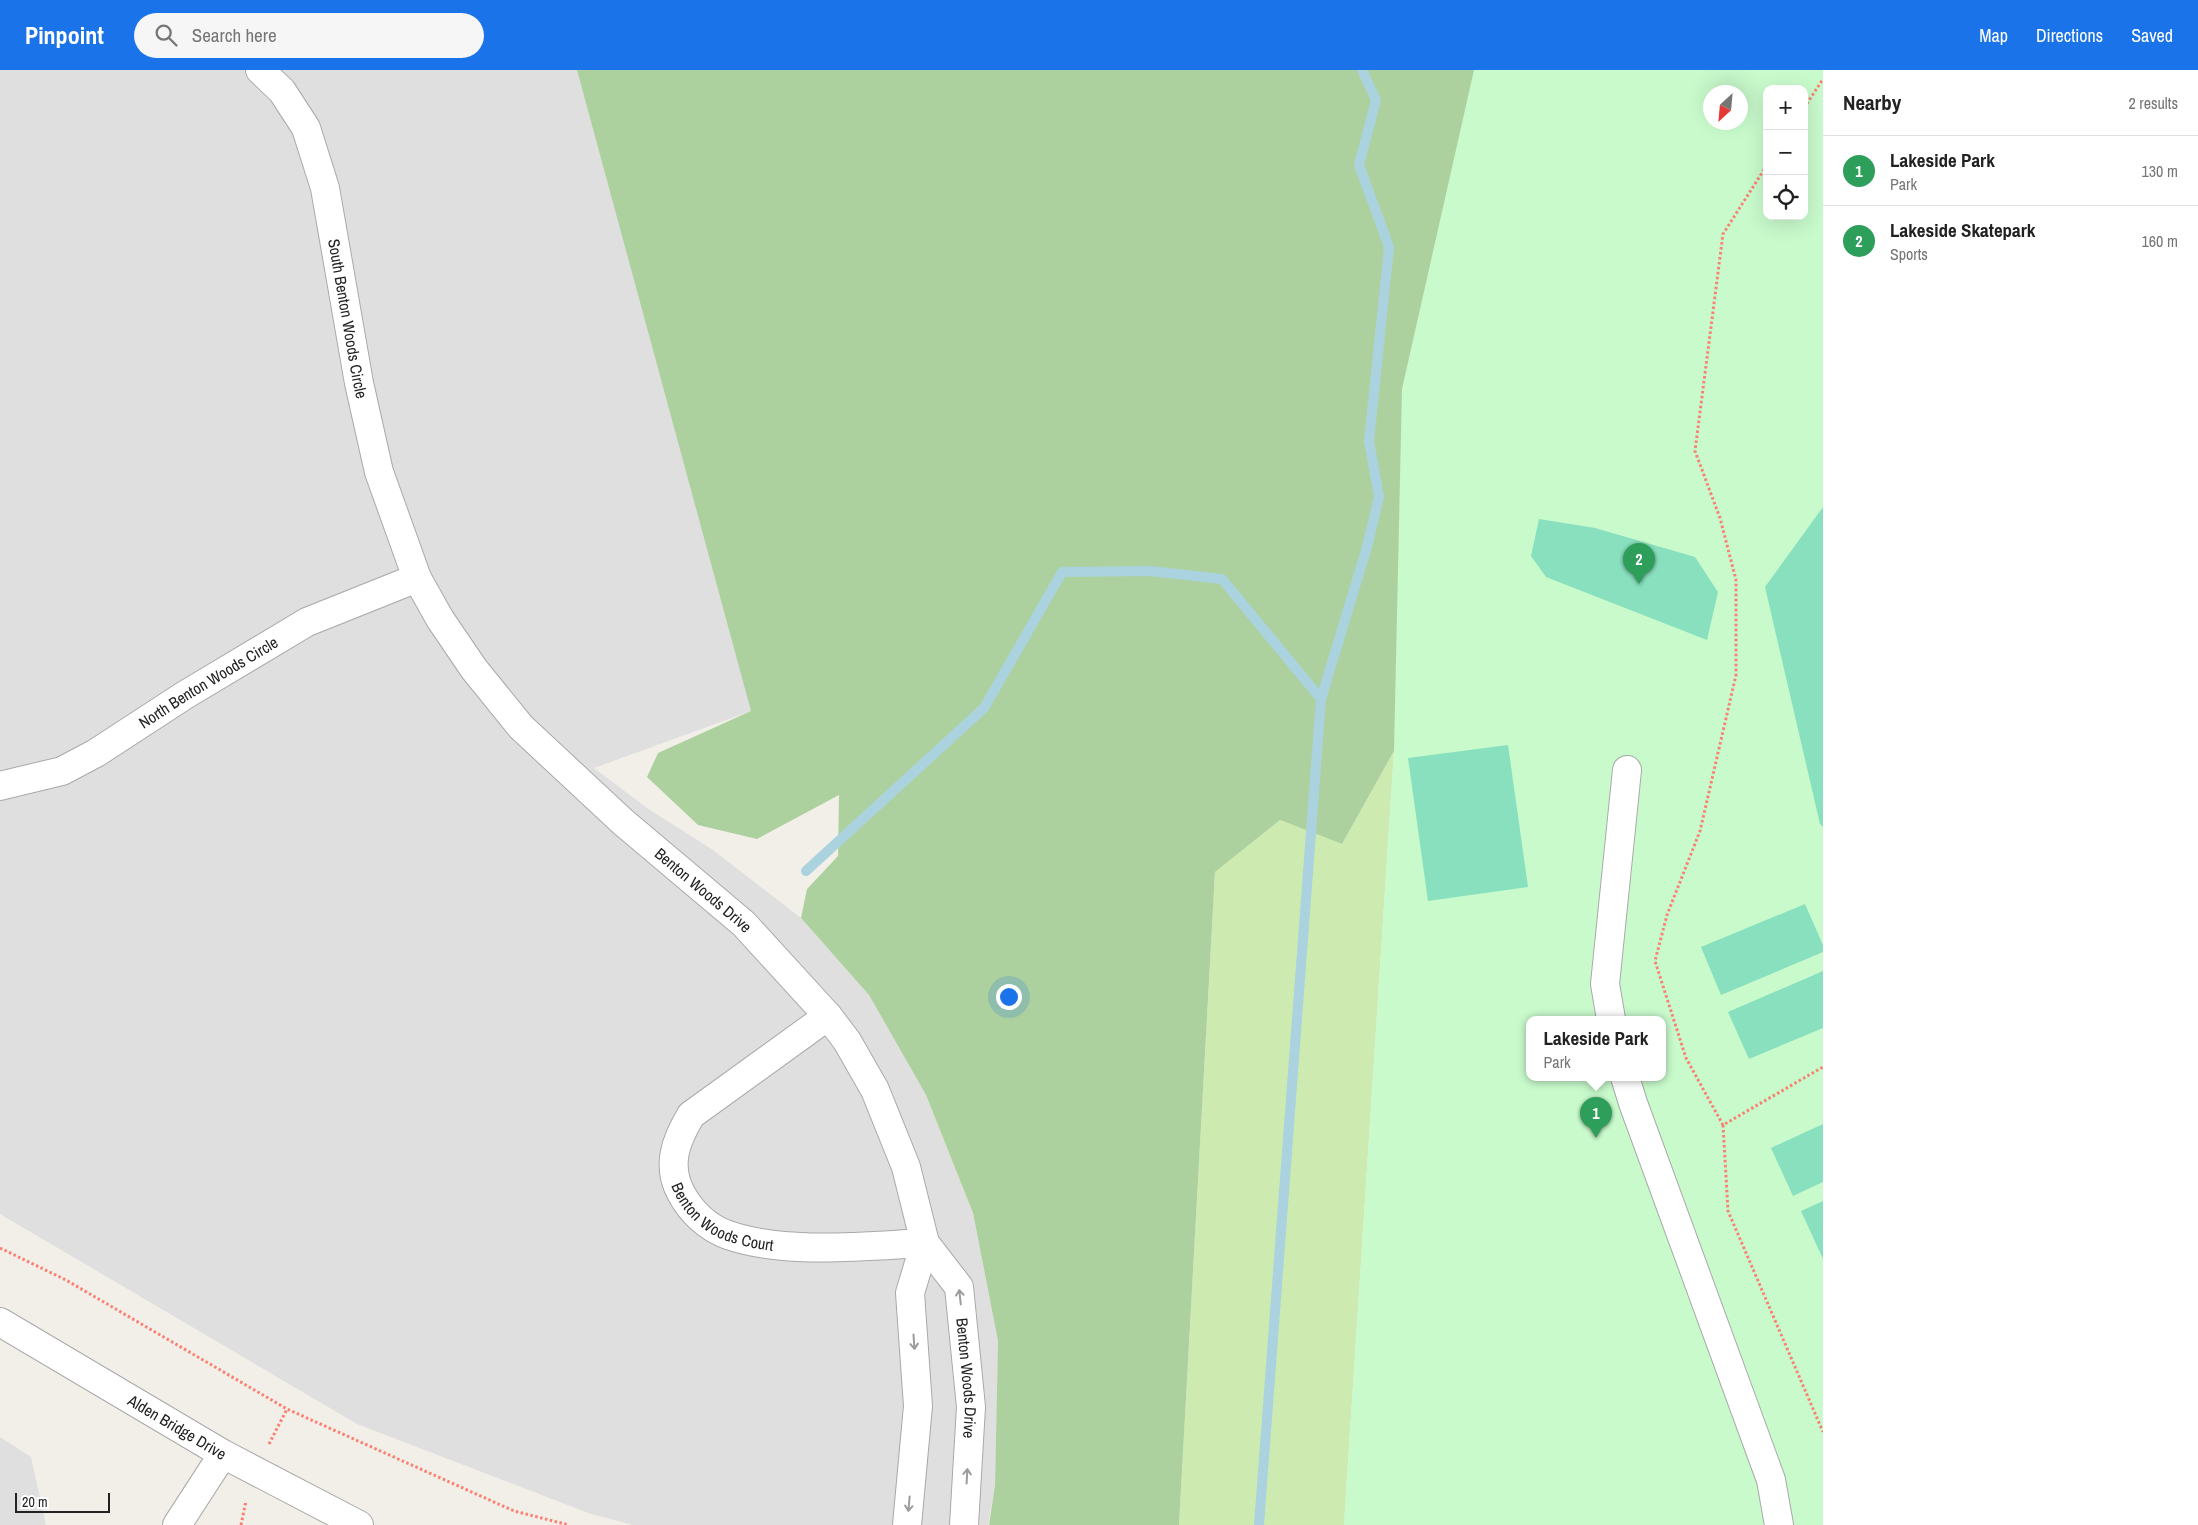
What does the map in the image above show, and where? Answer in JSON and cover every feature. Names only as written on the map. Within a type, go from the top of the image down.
[{"type":"street","name":"South Benton Woods Circle","points":[[260,70],[282,91],[306,128],[325,188],[359,384],[379,472],[418,578]]},
{"type":"street","name":"North Benton Woods Circle","points":[[0,786],[62,771],[96,753],[185,695],[307,622],[418,578]]},
{"type":"street","name":"Benton Woods Drive","points":[[418,578],[440,619],[474,670],[521,727],[624,822],[744,924],[828,1016],[847,1041],[875,1090],[906,1166],[925,1243],[959,1287],[971,1407],[964,1525]]},
{"type":"street","points":[[1610,1016],[1605,984],[1627,770]]},
{"type":"street","name":"Benton Woods Court","points":[[828,1016],[691,1115],[678,1136],[674,1161],[676,1184],[688,1207],[706,1224],[727,1235],[768,1245],[840,1247],[925,1243]]},
{"type":"street","points":[[1626,1081],[1771,1480],[1779,1525]]},
{"type":"street","points":[[907,1525],[918,1406],[910,1293],[925,1243]]},
{"type":"street","name":"Alden Bridge Drive","points":[[0,1322],[223,1454],[358,1525]]},
{"type":"street","points":[[177,1525],[223,1454]]},
{"type":"path","points":[[1808,102],[1823,78]]},
{"type":"path","points":[[1763,172],[1723,234],[1695,451],[1720,518],[1736,580],[1736,676],[1700,831],[1666,915],[1655,961],[1686,1058],[1723,1125],[1728,1210],[1823,1432]]},
{"type":"path","points":[[1723,1125],[1823,1066]]},
{"type":"path","points":[[0,1248],[66,1280],[287,1409],[514,1511],[569,1525]]},
{"type":"shaded area","points":[[0,70],[616,70],[751,711],[594,768],[647,808],[713,850],[801,918],[869,995],[926,1095],[973,1213],[998,1341],[995,1485],[988,1525],[633,1525],[591,1514],[357,1424],[0,1214]]},
{"type":"shaded area","points":[[0,1437],[31,1457],[46,1525],[0,1525]]},
{"type":"green space","points":[[577,70],[1823,70],[1808,85],[1763,85],[1763,88],[1733,82],[1726,85],[1703,85],[1703,107],[1394,751],[1342,844],[1280,820],[1215,872],[1179,1525],[989,1525],[995,1485],[998,1341],[973,1213],[926,1095],[869,995],[801,918],[807,889],[838,856],[839,795],[757,839],[698,825],[647,777],[658,753],[751,711]]},
{"type":"green space","points":[[1474,70],[1823,70],[1823,1525],[1344,1525],[1394,751],[1402,389]]},
{"type":"green space","points":[[1823,507],[1823,827],[1820,824],[1765,587]]},
{"type":"green space","points":[[1539,519],[1595,528],[1695,557],[1718,592],[1707,640],[1546,577],[1531,556]]},
{"type":"green space","points":[[1508,745],[1528,887],[1428,901],[1408,758]]},
{"type":"green space","points":[[1394,751],[1344,1525],[1179,1525],[1215,872],[1280,820],[1342,844]]},
{"type":"green space","points":[[1805,904],[1823,945],[1823,952],[1721,995],[1701,947]]},
{"type":"green space","points":[[1823,971],[1823,1028],[1749,1059],[1728,1012]]},
{"type":"green space","points":[[1823,1124],[1823,1182],[1793,1196],[1771,1148]]},
{"type":"green space","points":[[1823,1201],[1823,1259],[1801,1211]]},
{"type":"waterway","points":[[1259,1525],[1321,699],[1367,547],[1379,497],[1369,441],[1389,247],[1359,165],[1376,100],[1362,70]]},
{"type":"waterway","points":[[806,871],[984,708],[1062,572],[1150,571],[1222,579],[1321,699]]},
{"type":"place","name":"Lakeside Skatepark","points":[[1639,584]]},
{"type":"place","name":"Lakeside Park","points":[[1596,1138]]}]
